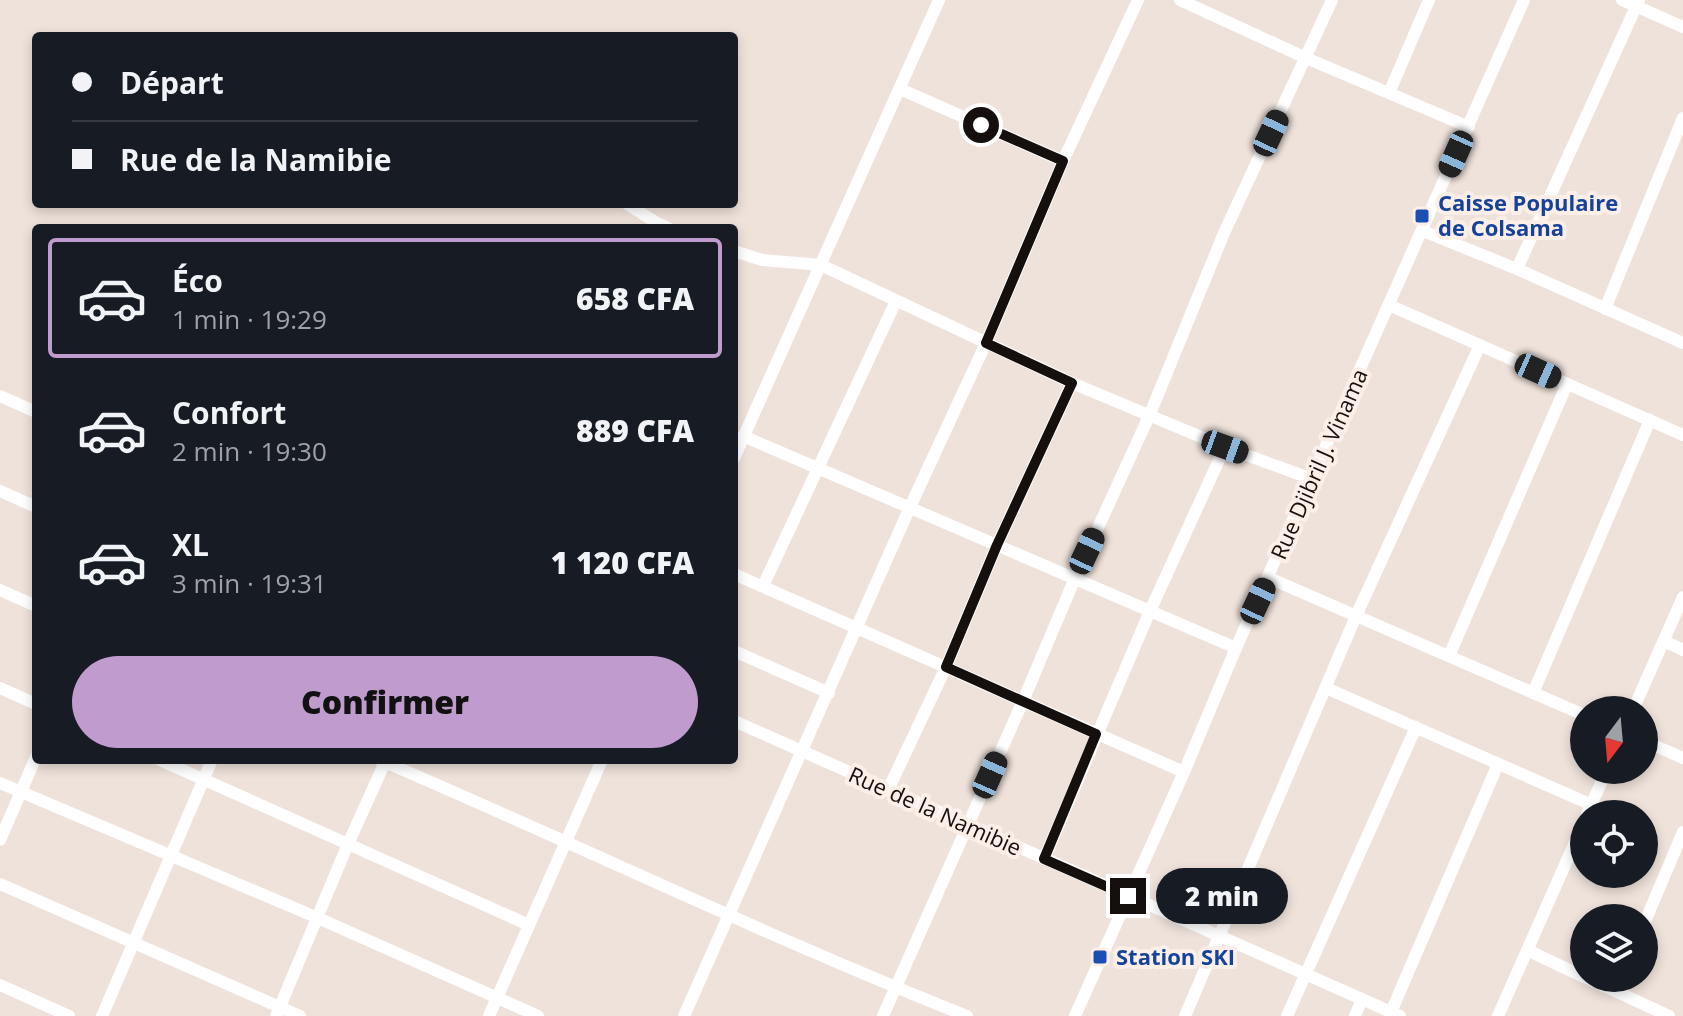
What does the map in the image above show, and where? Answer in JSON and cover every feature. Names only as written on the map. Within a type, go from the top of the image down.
[{"type":"street","points":[[738,448],[939,0]]},
{"type":"street","points":[[684,1016],[986,343],[1063,161],[1138,0]]},
{"type":"street","points":[[1180,0],[1306,58],[1469,127]]},
{"type":"street","points":[[883,1016],[1150,414],[1224,233],[1332,0]]},
{"type":"street","points":[[1389,93],[1429,0]]},
{"type":"street","name":"Rue Djibril J. Vinama","points":[[1075,1016],[1524,0]]},
{"type":"street","points":[[1622,0],[1637,3],[1683,27]]},
{"type":"street","points":[[1517,269],[1637,3]]},
{"type":"street","points":[[900,89],[1063,161]]},
{"type":"street","points":[[1605,309],[1683,118]]},
{"type":"street","points":[[645,208],[659,224]]},
{"type":"street","points":[[1423,231],[1683,343]]},
{"type":"street","points":[[738,252],[762,260],[821,265],[1072,383],[1225,447],[1312,479]]},
{"type":"street","points":[[763,586],[896,301]]},
{"type":"street","points":[[1389,305],[1683,435]]},
{"type":"street","points":[[1185,1016],[1356,616],[1480,345]]},
{"type":"street","points":[[888,790],[1072,383]]},
{"type":"street","points":[[1449,656],[1567,384]]},
{"type":"street","points":[[0,396],[32,410]]},
{"type":"street","points":[[1533,693],[1650,420]]},
{"type":"street","points":[[743,436],[1236,648]]},
{"type":"street","points":[[1044,859],[1150,611],[1225,447]]},
{"type":"street","points":[[0,491],[32,505]]},
{"type":"street","points":[[738,576],[1184,772]]},
{"type":"street","points":[[1269,578],[1570,709]]},
{"type":"street","points":[[0,590],[32,604]]},
{"type":"street","points":[[1639,696],[1683,597]]},
{"type":"street","points":[[1664,641],[1683,650]]},
{"type":"street","points":[[738,653],[829,693]]},
{"type":"street","points":[[0,688],[32,702]]},
{"type":"street","points":[[1326,688],[1572,800]]},
{"type":"street","name":"Rue de la Namibie","points":[[738,723],[1396,1014]]},
{"type":"street","points":[[1287,1016],[1416,727]]},
{"type":"street","points":[[1658,747],[1683,758]]},
{"type":"street","points":[[0,840],[33,764]]},
{"type":"street","points":[[169,764],[529,925]]},
{"type":"street","points":[[102,1016],[210,764]]},
{"type":"street","points":[[278,1012],[383,764]]},
{"type":"street","points":[[391,764],[728,916],[967,1016]]},
{"type":"street","points":[[489,1016],[600,764]]},
{"type":"street","points":[[1396,1014],[1498,764]]},
{"type":"street","points":[[0,783],[318,918],[538,1016]]},
{"type":"street","points":[[1652,904],[1683,832]]},
{"type":"street","points":[[1498,1016],[1570,853]]},
{"type":"street","points":[[0,884],[134,943],[278,1012],[300,1016]]},
{"type":"street","points":[[1527,950],[1570,970]]},
{"type":"street","points":[[0,985],[69,1016]]},
{"type":"street","points":[[1617,992],[1669,1016]]},
{"type":"street","points":[[1355,1016],[1362,999]]},
{"type":"place","name":"Caisse Populaire de Colsama","points":[[1422,216]]},
{"type":"place","name":"Station SKI","points":[[1100,957]]},
{"type":"route","points":[[981,125],[1063,161],[986,343],[1072,383],[997,545],[946,667],[1096,734],[1044,859],[1128,896]]}]
